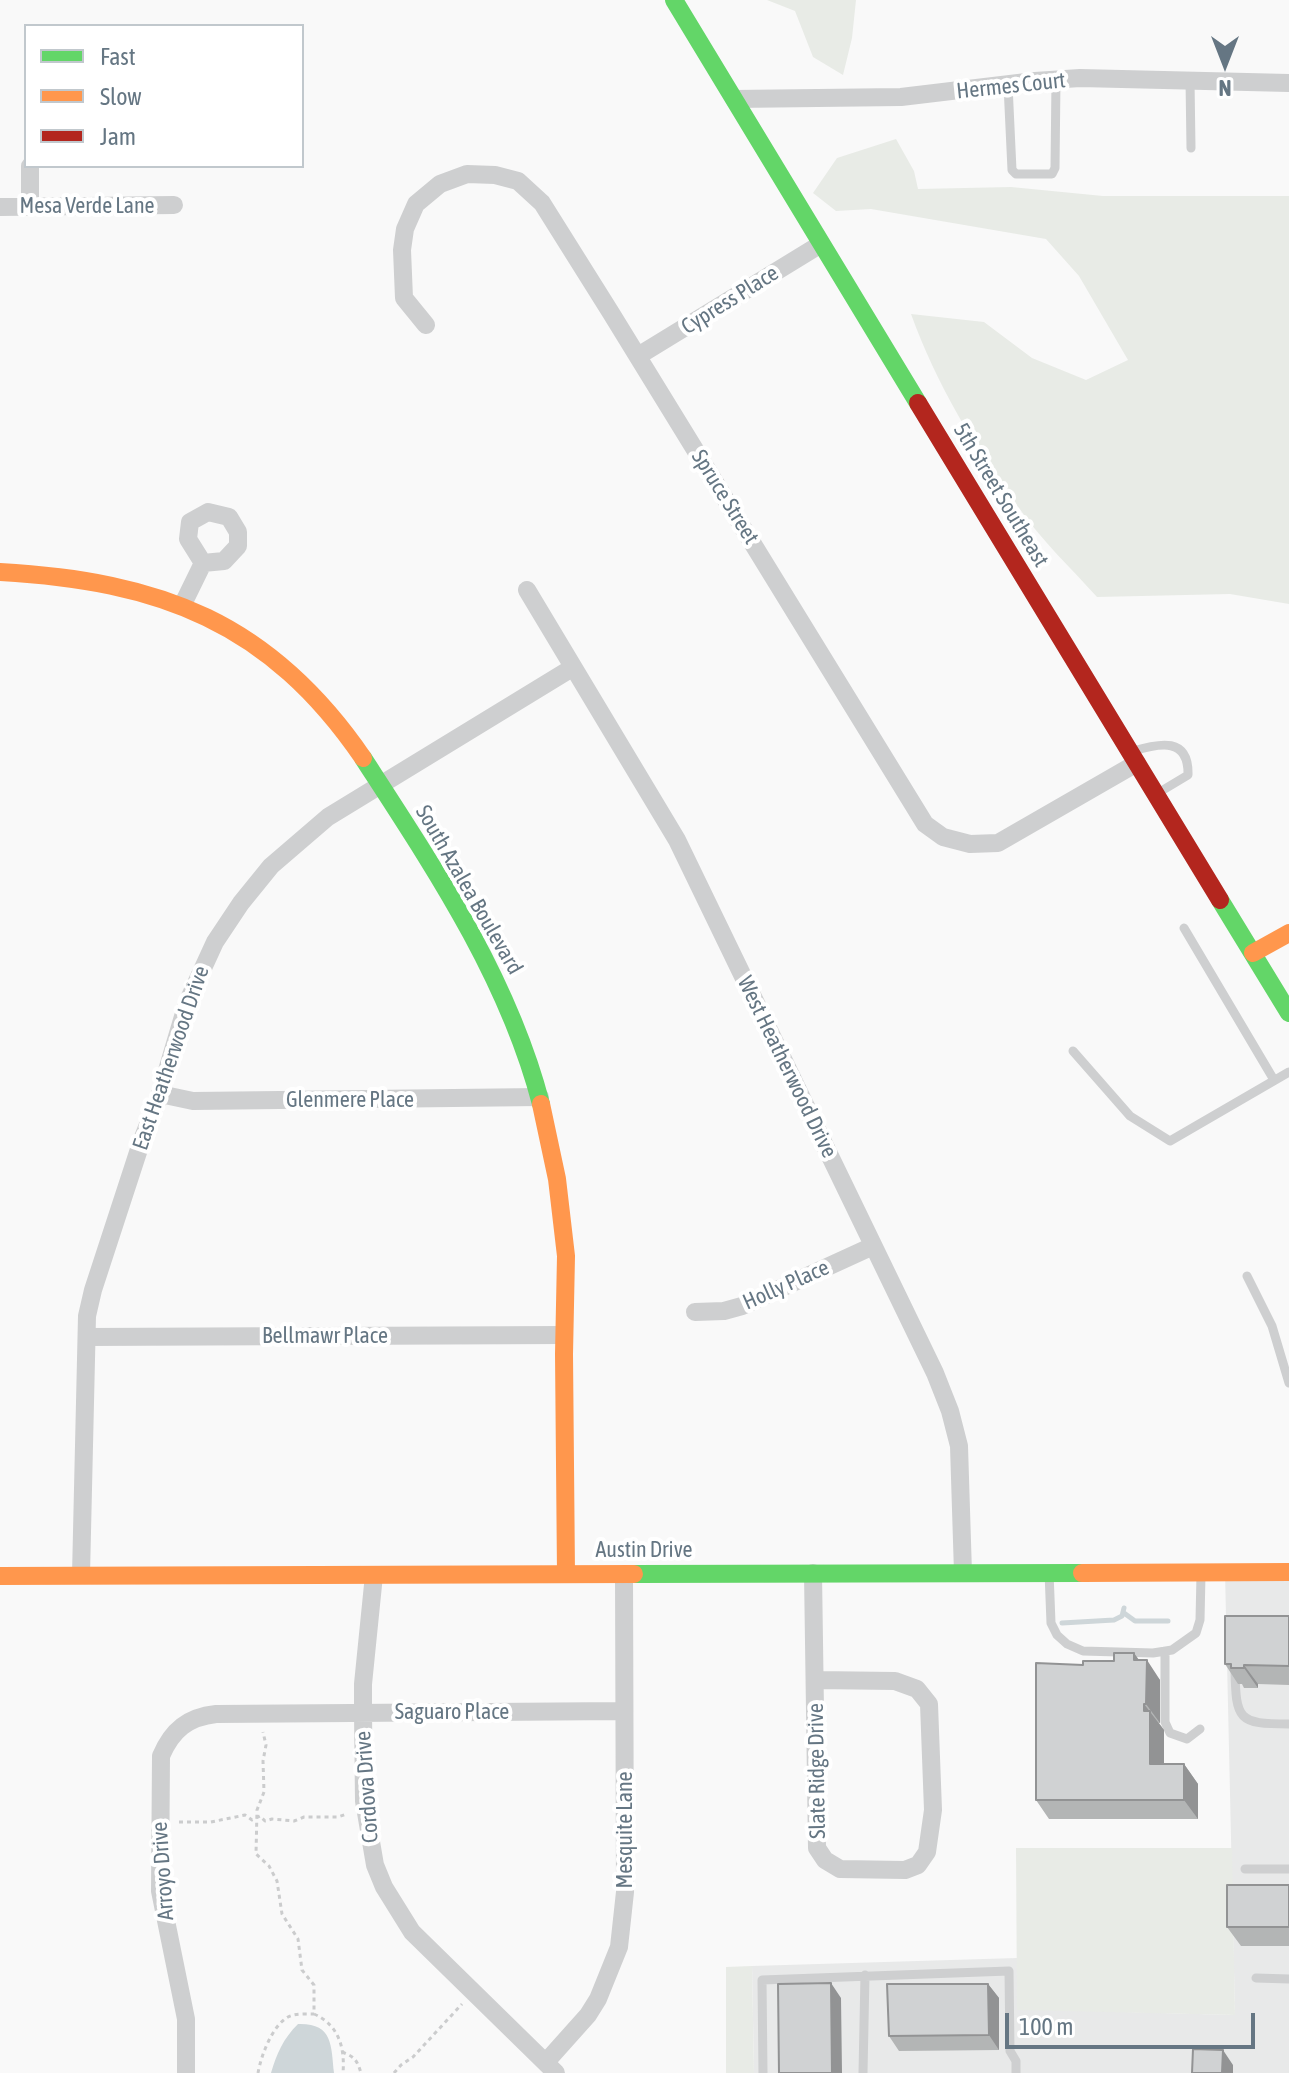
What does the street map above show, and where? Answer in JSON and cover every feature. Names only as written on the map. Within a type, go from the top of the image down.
[{"type":"street","name":"5th Street Southeast","points":[[674,0],[1289,1013]]},
{"type":"street","name":"Hermes Court","points":[[734,99],[901,97],[1056,80],[1289,83]]},
{"type":"street","points":[[30,168],[30,206]]},
{"type":"street","name":"Spruce Street","points":[[426,325],[404,298],[403,240],[416,204],[440,184],[467,174],[495,175],[518,181],[542,203],[925,824],[943,837],[970,844],[998,843],[1133,758]]},
{"type":"street","name":"Mesa Verde Lane","points":[[0,207],[174,205]]},
{"type":"street","name":"Cypress Place","points":[[638,356],[821,244]]},
{"type":"street","points":[[182,606],[203,563]]},
{"type":"street","name":"South Azalea Boulevard","points":[[0,572],[103,582],[131,588],[182,606],[238,633],[289,669],[333,716],[381,786],[487,962],[540,1097],[557,1179],[567,1280],[564,1335],[566,1574]]},
{"type":"street","name":"West Heatherwood Drive","points":[[527,590],[677,840],[935,1373],[955,1426],[961,1463],[963,1573]]},
{"type":"street","name":"East Heatherwood Drive","points":[[81,1575],[87,1337],[93,1290],[160,1094],[187,1003],[215,942],[241,903],[290,847],[328,817],[572,668]]},
{"type":"street","points":[[1253,953],[1289,933]]},
{"type":"street","name":"Glenmere Place","points":[[160,1094],[193,1101],[540,1097]]},
{"type":"street","name":"Holly Place","points":[[695,1312],[724,1311],[742,1306],[873,1246]]},
{"type":"street","name":"Bellmawr Place","points":[[87,1337],[564,1335]]},
{"type":"street","name":"Austin Drive","points":[[0,1576],[1289,1572]]},
{"type":"street","name":"Slate Ridge Drive","points":[[813,1573],[817,1848],[825,1860],[840,1869],[905,1870],[918,1865],[927,1852],[933,1810],[929,1704],[917,1689],[895,1681],[815,1680]]},
{"type":"street","name":"Mesquite Lane","points":[[551,2068],[598,1999],[619,1947],[625,1892],[624,1574]]},
{"type":"street","name":"Cordova Drive","points":[[374,1575],[363,1712],[366,1816],[375,1865],[404,1921],[551,2068]]},
{"type":"street","name":"Saguaro Place","points":[[231,1713],[624,1711]]},
{"type":"street","name":"Arroyo Drive","points":[[186,2073],[186,2019],[160,1891],[159,1768],[167,1743],[187,1721],[201,1715],[231,1713]]},
{"type":"lane","points":[[1008,85],[1012,170],[1016,174],[1052,174],[1055,168],[1056,80]]},
{"type":"lane","points":[[1190,80],[1191,148]]},
{"type":"lane","points":[[1133,758],[1155,745],[1173,746],[1182,750],[1189,760],[1188,775],[1156,795]]},
{"type":"lane","points":[[1184,928],[1274,1080]]},
{"type":"lane","points":[[1073,1051],[1130,1116],[1170,1141],[1289,1072]]},
{"type":"lane","points":[[1247,1276],[1272,1326],[1289,1383]]},
{"type":"lane","points":[[1049,1572],[1051,1623],[1057,1635],[1075,1650],[1153,1653],[1186,1642],[1196,1633],[1200,1620],[1202,1572]]},
{"type":"lane","points":[[1165,1651],[1165,1722],[1170,1733],[1187,1739],[1200,1729]]},
{"type":"lane","points":[[1235,1664],[1236,1700],[1238,1710],[1245,1718],[1259,1724],[1289,1724]]},
{"type":"lane","points":[[1245,1869],[1289,1869]]},
{"type":"lane","points":[[763,2073],[762,1980],[1009,1971],[1010,2051],[1016,2061],[1016,2073]]},
{"type":"lane","points":[[863,2073],[865,1975]]},
{"type":"lane","points":[[1256,1978],[1289,1979]]},
{"type":"path","points":[[261,1713],[260,1725],[266,1745],[264,1792],[256,1818],[256,1854],[269,1866],[277,1881],[282,1914],[298,1939],[302,1970],[314,1985],[314,2014]]},
{"type":"path","points":[[255,1830],[272,1819],[294,1821],[304,1817],[338,1817],[349,1813],[366,1816]]},
{"type":"path","points":[[159,1823],[211,1822],[245,1815],[252,1820],[260,1816],[265,1821]]},
{"type":"path","points":[[394,2073],[473,1993]]},
{"type":"path","points":[[258,2073],[261,2058],[279,2026],[289,2017],[314,2014],[325,2019],[336,2031],[342,2052],[343,2073]]},
{"type":"path","points":[[342,2052],[357,2060],[361,2073]]},
{"type":"shaded area","points":[[767,0],[856,0],[852,38],[843,75],[813,57],[795,11]]},
{"type":"shaded area","points":[[896,139],[914,171],[918,189],[1011,187],[1103,196],[1289,196],[1289,604],[1230,594],[1097,597],[1037,531],[1003,486],[958,415],[932,365],[911,314],[984,322],[1032,358],[1086,380],[1128,360],[1079,276],[1046,239],[871,209],[836,211],[813,193],[837,158]]},
{"type":"shaded area","points":[[1225,1572],[1289,1572],[1289,2073],[754,2073],[752,1966],[1017,1958],[1017,2009],[1235,2015]]},
{"type":"shaded area","points":[[1016,1848],[1232,1848],[1235,2015],[1017,2010]]},
{"type":"shaded area","points":[[752,1966],[754,2073],[726,2073],[726,1967]]},
{"type":"shaded area","points":[[298,2024],[318,2027],[324,2032],[331,2045],[334,2073],[271,2073],[281,2047]]},
{"type":"building","points":[[1225,1616],[1289,1616],[1289,1666],[1244,1665],[1244,1668],[1231,1668],[1231,1664],[1225,1664]]},
{"type":"building","points":[[1114,1653],[1134,1653],[1134,1660],[1147,1660],[1144,1711],[1150,1711],[1150,1764],[1184,1764],[1184,1800],[1036,1800],[1036,1663],[1083,1665],[1083,1661],[1114,1661]]},
{"type":"building","points":[[1227,1885],[1289,1885],[1289,1927],[1227,1927]]},
{"type":"building","points":[[831,1983],[832,2073],[779,2073],[778,1984]]},
{"type":"building","points":[[887,1984],[988,1984],[989,2035],[889,2036]]},
{"type":"building","points":[[1193,2049],[1223,2050],[1222,2073],[1192,2073]]},
{"type":"waterway","points":[[1062,1623],[1114,1620],[1122,1616],[1124,1608]]},
{"type":"waterway","points":[[1124,1613],[1135,1621],[1168,1621]]},
{"type":"traffic: fast","points":[[674,0],[918,403]]},
{"type":"traffic: fast","points":[[363,758],[441,881],[489,967],[527,1057],[541,1104]]},
{"type":"traffic: fast","points":[[1220,900],[1289,1013]]},
{"type":"traffic: fast","points":[[634,1574],[1082,1573]]},
{"type":"traffic: slow","points":[[0,572],[111,586],[161,599],[207,617],[249,642],[290,673],[327,711],[363,758]]},
{"type":"traffic: slow","points":[[1253,953],[1289,933]]},
{"type":"traffic: slow","points":[[541,1104],[557,1179],[566,1256],[566,1574]]},
{"type":"traffic: slow","points":[[1082,1573],[1289,1572]]},
{"type":"traffic: slow","points":[[0,1576],[634,1574]]},
{"type":"traffic: jam","points":[[918,403],[1220,900]]}]
